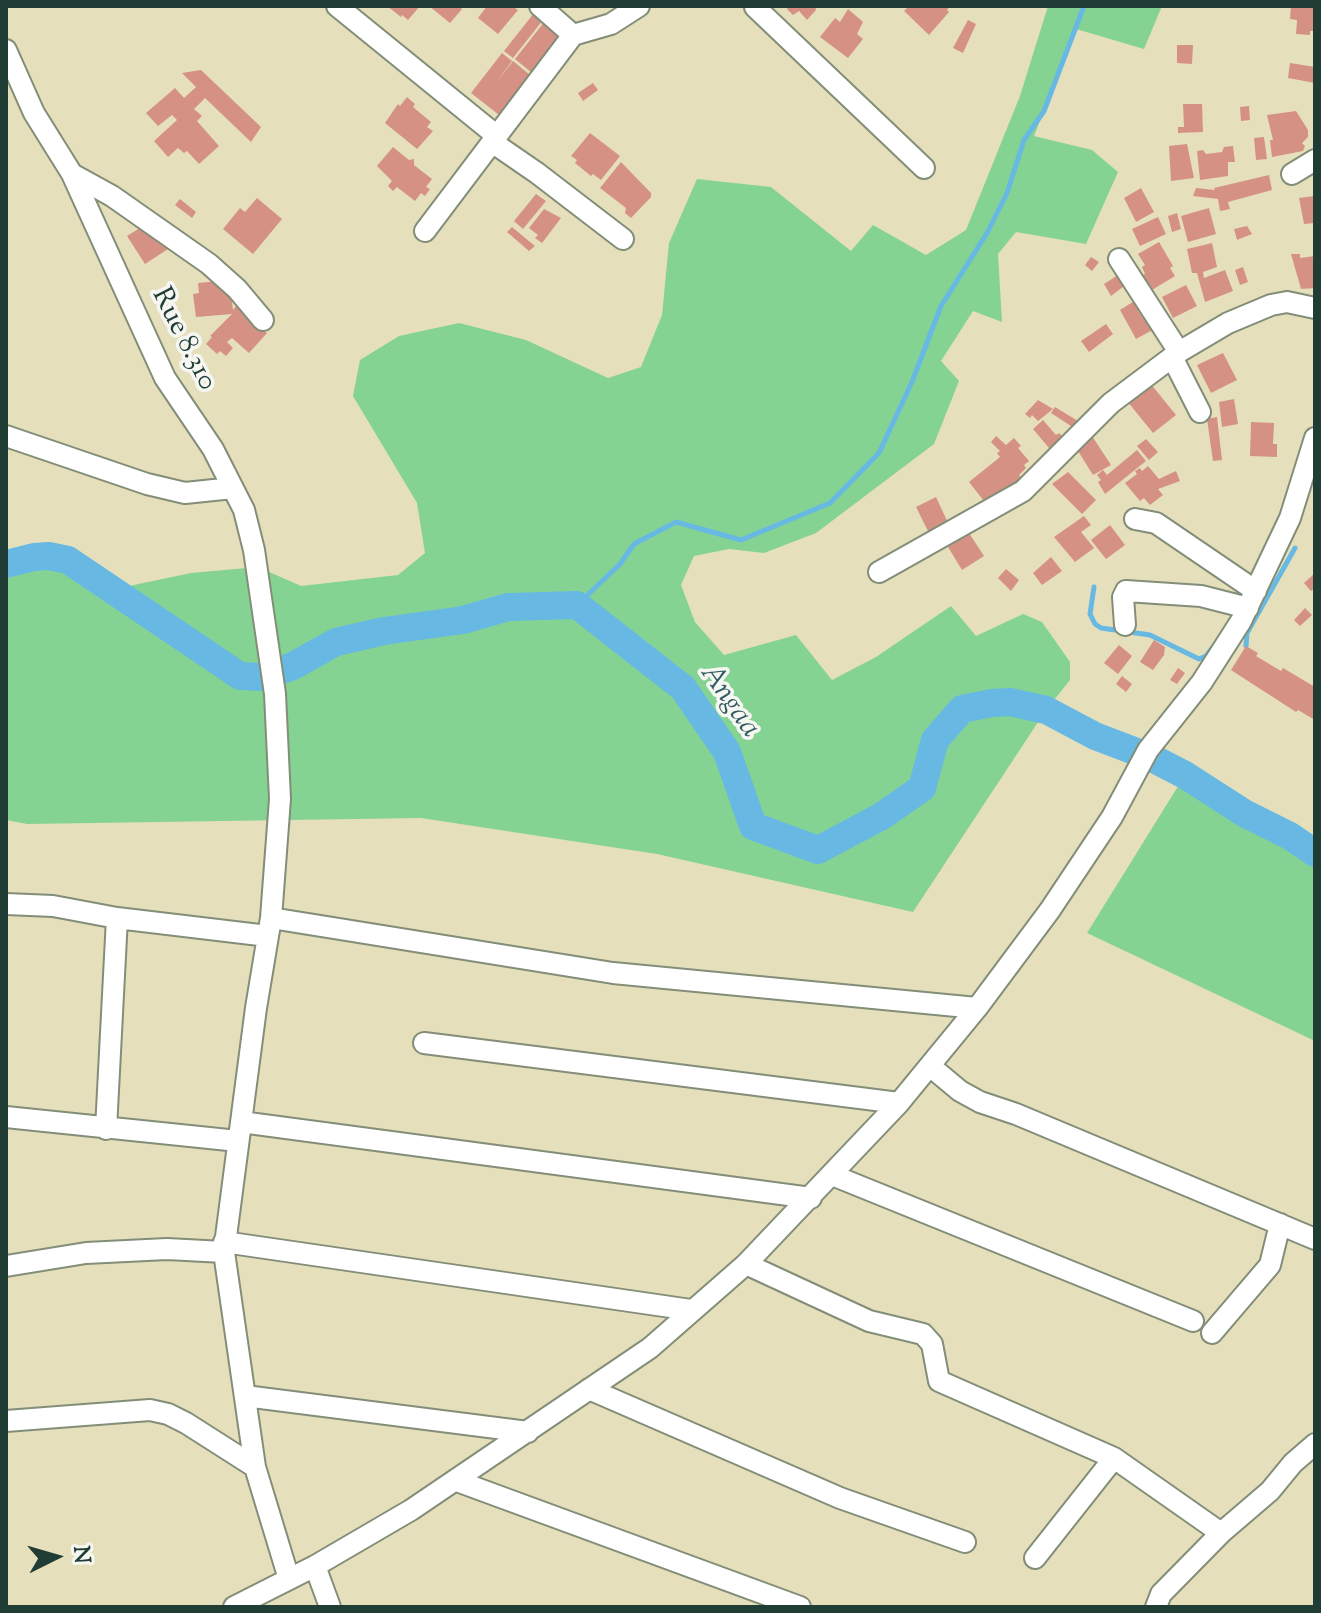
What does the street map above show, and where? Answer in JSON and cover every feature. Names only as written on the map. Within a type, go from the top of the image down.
[{"type":"street","points":[[337,6],[494,139],[623,239]]},
{"type":"street","points":[[540,6],[573,35]]},
{"type":"street","points":[[425,231],[573,35],[611,24],[639,6]]},
{"type":"street","points":[[755,6],[924,168]]},
{"type":"street","name":"Rue 8.310","points":[[6,50],[34,113],[72,174],[165,378],[213,449],[244,510],[254,550],[275,694],[280,799],[269,927],[224,1247],[255,1467],[289,1579]]},
{"type":"street","points":[[1292,174],[1315,160]]},
{"type":"street","points":[[72,174],[112,196],[209,264],[237,289],[263,320]]},
{"type":"street","points":[[1119,259],[1175,354],[1200,412]]},
{"type":"street","points":[[879,572],[1023,491],[1111,403],[1175,354],[1228,323],[1271,305],[1287,302],[1315,308]]},
{"type":"street","points":[[6,436],[147,484],[185,493],[233,488]]},
{"type":"street","points":[[234,1607],[315,1566],[457,1481],[650,1348],[746,1264],[811,1198],[930,1066],[1050,910],[1103,831],[1148,750],[1202,682],[1252,600],[1290,518],[1313,451]]},
{"type":"street","points":[[1135,519],[1156,523],[1252,600]]},
{"type":"street","points":[[1125,625],[1123,597],[1126,591],[1252,600]]},
{"type":"street","points":[[6,904],[53,906],[117,918],[269,927],[613,973],[977,1008]]},
{"type":"street","points":[[106,1129],[117,918]]},
{"type":"street","points":[[424,1043],[899,1103]]},
{"type":"street","points":[[930,1066],[960,1091],[980,1102],[1315,1239]]},
{"type":"street","points":[[6,1117],[106,1129],[240,1131],[811,1198]]},
{"type":"street","points":[[832,1175],[1193,1321]]},
{"type":"street","points":[[1212,1333],[1270,1265],[1280,1224]]},
{"type":"street","points":[[6,1266],[86,1253],[224,1247],[691,1310]]},
{"type":"street","points":[[746,1264],[869,1321],[923,1334],[932,1344],[939,1381],[1114,1458],[1221,1533]]},
{"type":"street","points":[[589,1389],[840,1498],[965,1542]]},
{"type":"street","points":[[245,1396],[528,1432]]},
{"type":"street","points":[[6,1421],[150,1410],[186,1423],[255,1467]]},
{"type":"street","points":[[1156,1607],[1161,1594],[1315,1444]]},
{"type":"street","points":[[1035,1558],[1114,1458]]},
{"type":"street","points":[[457,1481],[800,1607]]},
{"type":"street","points":[[315,1566],[330,1607]]},
{"type":"green space","points":[[1048,6],[1162,6],[1144,49],[1076,29],[1034,136],[1092,150],[1118,172],[1086,244],[1016,232],[998,254],[1002,322],[973,311],[941,361],[959,381],[934,444],[816,533],[764,553],[729,549],[694,556],[681,585],[695,622],[724,655],[796,635],[832,680],[876,657],[951,606],[976,636],[1023,614],[1042,622],[1070,662],[1070,680],[1046,710],[913,912],[657,854],[421,818],[27,824],[6,820],[6,564],[49,556],[68,560],[97,577],[110,590],[191,573],[258,567],[301,586],[398,575],[425,553],[417,503],[353,396],[360,360],[399,336],[459,323],[526,340],[608,378],[641,367],[662,315],[669,243],[697,179],[771,187],[851,251],[873,225],[926,255],[966,230],[1020,96]]},
{"type":"green space","points":[[1185,775],[1315,853],[1315,1041],[1087,933]]},
{"type":"building","points":[[387,6],[420,6],[408,20]]},
{"type":"building","points":[[429,6],[459,6],[462,9],[450,23]]},
{"type":"building","points":[[487,6],[512,6],[518,10],[498,34],[478,18]]},
{"type":"building","points":[[789,6],[815,6],[816,10],[807,20],[799,11],[793,15],[787,9]]},
{"type":"building","points":[[909,6],[950,6],[949,12],[929,35],[904,11]]},
{"type":"building","points":[[1291,6],[1315,6],[1315,31],[1310,31],[1310,35],[1296,34],[1297,20],[1290,19]]},
{"type":"building","points":[[848,9],[863,22],[857,34],[863,39],[848,58],[820,37],[835,18],[840,22]]},
{"type":"building","points":[[534,13],[543,20],[513,58],[504,51]]},
{"type":"building","points":[[968,20],[976,24],[963,53],[953,48]]},
{"type":"building","points":[[545,21],[566,39],[537,77],[515,59]]},
{"type":"building","points":[[1177,45],[1193,45],[1192,64],[1177,63]]},
{"type":"building","points":[[502,53],[512,61],[495,84],[513,61],[535,79],[503,118],[471,93]]},
{"type":"building","points":[[1290,63],[1315,67],[1315,83],[1288,78]]},
{"type":"building","points":[[201,70],[261,127],[251,142],[205,98],[194,109],[202,116],[197,121],[219,146],[199,164],[187,151],[184,153],[178,148],[168,157],[154,141],[177,120],[172,115],[158,126],[146,113],[175,88],[184,98],[196,87],[182,73]]},
{"type":"building","points":[[593,83],[598,90],[583,101],[578,93]]},
{"type":"building","points":[[407,97],[415,104],[413,107],[431,122],[427,127],[433,131],[417,149],[385,123]]},
{"type":"building","points":[[1183,104],[1202,104],[1203,132],[1178,133],[1178,127],[1184,127]]},
{"type":"building","points":[[1249,106],[1250,120],[1241,121],[1240,107]]},
{"type":"building","points":[[1296,111],[1308,130],[1308,137],[1302,143],[1305,146],[1303,151],[1272,157],[1270,140],[1273,140],[1267,115]]},
{"type":"building","points":[[590,133],[620,156],[601,180],[593,174],[591,176],[571,156]]},
{"type":"building","points":[[1264,137],[1267,159],[1256,160],[1254,138]]},
{"type":"building","points":[[1187,144],[1194,178],[1171,181],[1169,146]]},
{"type":"building","points":[[1233,146],[1235,162],[1228,162],[1228,176],[1200,180],[1197,151],[1203,150],[1206,154],[1222,152],[1224,147]]},
{"type":"building","points":[[393,147],[409,160],[414,159],[414,165],[432,179],[426,187],[430,189],[425,196],[421,193],[415,201],[397,187],[393,191],[388,186],[392,181],[377,166]]},
{"type":"building","points":[[621,162],[651,193],[651,197],[631,218],[625,213],[626,208],[600,188]]},
{"type":"building","points":[[1269,175],[1272,190],[1228,202],[1230,209],[1220,211],[1218,199],[1193,196],[1196,188],[1215,190]]},
{"type":"building","points":[[1141,188],[1154,212],[1136,222],[1124,198]]},
{"type":"building","points":[[536,194],[546,201],[523,229],[514,221]]},
{"type":"building","points":[[1315,196],[1315,223],[1304,224],[1299,198]]},
{"type":"building","points":[[257,198],[282,219],[253,254],[223,229],[240,208],[245,212]]},
{"type":"building","points":[[180,199],[196,212],[192,218],[175,205]]},
{"type":"building","points":[[1209,208],[1216,234],[1188,242],[1181,216]]},
{"type":"building","points":[[544,209],[561,218],[542,243],[529,228]]},
{"type":"building","points":[[1177,213],[1181,229],[1172,232],[1168,216]]},
{"type":"building","points":[[1158,217],[1166,234],[1140,246],[1132,229]]},
{"type":"building","points":[[148,223],[168,249],[145,264],[127,236]]},
{"type":"building","points":[[1247,226],[1252,234],[1237,240],[1234,229]]},
{"type":"building","points":[[512,227],[535,246],[529,251],[507,232]]},
{"type":"building","points":[[1159,242],[1173,266],[1170,268],[1175,276],[1152,290],[1143,275],[1142,267],[1145,265],[1138,254]]},
{"type":"building","points":[[1212,243],[1217,267],[1203,272],[1204,278],[1225,270],[1233,291],[1205,302],[1197,273],[1192,273],[1187,249]]},
{"type":"building","points":[[1291,254],[1300,254],[1300,258],[1315,256],[1315,288],[1301,289]]},
{"type":"building","points":[[1091,257],[1099,262],[1092,271],[1085,265]]},
{"type":"building","points":[[1243,267],[1248,282],[1240,285],[1235,270]]},
{"type":"building","points":[[1129,268],[1136,277],[1111,296],[1104,284]]},
{"type":"building","points":[[229,280],[233,310],[236,306],[267,333],[249,353],[232,338],[227,342],[233,348],[226,356],[220,351],[217,354],[206,344],[232,314],[196,317],[193,294],[199,293],[198,283]]},
{"type":"building","points":[[1186,285],[1197,306],[1173,318],[1162,297]]},
{"type":"building","points":[[1139,298],[1154,303],[1138,311],[1145,321],[1150,318],[1156,328],[1136,339],[1120,310]]},
{"type":"building","points":[[1106,324],[1113,334],[1089,352],[1081,341]]},
{"type":"building","points":[[1223,353],[1237,380],[1211,393],[1197,365]]},
{"type":"building","points":[[1150,383],[1176,415],[1153,433],[1127,401]]},
{"type":"building","points":[[1234,399],[1238,424],[1222,427],[1219,402]]},
{"type":"building","points":[[1038,400],[1053,409],[1038,421],[1032,415],[1030,418],[1025,414]]},
{"type":"building","points":[[1055,407],[1078,421],[1074,428],[1051,413]]},
{"type":"building","points":[[1217,417],[1222,460],[1213,461],[1207,419]]},
{"type":"building","points":[[1043,420],[1056,435],[1059,433],[1065,439],[1054,454],[1033,429]]},
{"type":"building","points":[[1251,422],[1274,423],[1273,444],[1277,444],[1277,457],[1250,456]]},
{"type":"building","points":[[996,436],[1006,445],[1014,438],[1029,461],[1019,475],[1025,483],[991,510],[969,482],[1000,457],[997,453],[1000,451],[991,442]]},
{"type":"building","points":[[1092,436],[1111,465],[1093,475],[1078,451]]},
{"type":"building","points":[[1146,439],[1158,452],[1149,460],[1137,446]]},
{"type":"building","points":[[1137,450],[1146,461],[1105,494],[1097,475],[1103,470],[1107,475]]},
{"type":"building","points":[[1148,466],[1159,479],[1176,471],[1180,481],[1158,489],[1163,495],[1150,505],[1144,498],[1140,501],[1125,483],[1137,474],[1135,471],[1140,468],[1142,471]]},
{"type":"building","points":[[1068,472],[1096,500],[1082,514],[1052,484]]},
{"type":"building","points":[[936,497],[949,525],[930,535],[916,507]]},
{"type":"building","points":[[1084,516],[1091,525],[1081,532],[1094,548],[1075,562],[1054,537]]},
{"type":"building","points":[[1110,525],[1125,545],[1106,559],[1091,540]]},
{"type":"building","points":[[969,533],[984,556],[962,570],[948,547]]},
{"type":"building","points":[[1051,557],[1062,571],[1042,585],[1033,573]]},
{"type":"building","points":[[1006,569],[1019,580],[1011,591],[998,578]]},
{"type":"building","points":[[1315,573],[1315,588],[1311,591],[1304,583]]},
{"type":"building","points":[[1305,608],[1312,615],[1300,626],[1294,620]]},
{"type":"building","points":[[1154,640],[1165,647],[1164,655],[1153,670],[1140,662]]},
{"type":"building","points":[[1119,645],[1132,656],[1118,674],[1104,663]]},
{"type":"building","points":[[1246,646],[1281,671],[1283,668],[1315,687],[1315,720],[1298,710],[1296,712],[1231,670]]},
{"type":"building","points":[[1178,668],[1185,673],[1177,684],[1170,680]]},
{"type":"building","points":[[1122,676],[1132,684],[1126,692],[1116,684]]},
{"type":"waterway","points":[[577,605],[620,564],[634,544],[676,522],[741,540],[830,503],[879,453],[912,382],[941,306],[987,233],[1007,193],[1024,140],[1044,111],[1084,6]]},
{"type":"waterway","points":[[1246,646],[1247,633],[1295,548]]},
{"type":"waterway","name":"Angaa","points":[[6,564],[49,556],[68,560],[240,676],[262,677],[293,666],[336,642],[384,631],[463,620],[508,607],[577,605],[683,688],[727,752],[753,826],[818,850],[882,816],[922,788],[935,740],[962,709],[1010,702],[1046,710],[1095,736],[1150,757],[1315,853]]},
{"type":"waterway","points":[[1094,587],[1090,614],[1101,628],[1150,635],[1199,659],[1206,656],[1216,643]]}]
